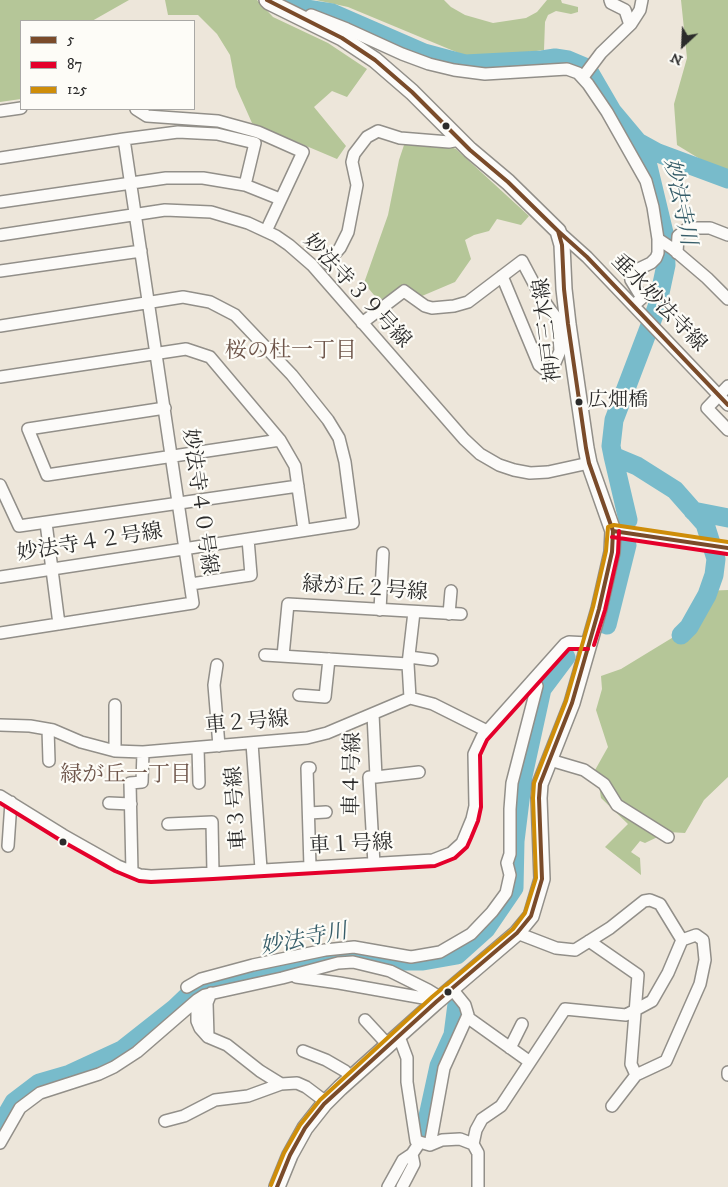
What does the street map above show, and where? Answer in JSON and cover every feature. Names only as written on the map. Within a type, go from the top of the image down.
[{"type":"main road","points":[[267,0],[342,38],[375,60],[412,92],[459,140],[508,182],[558,231]]},
{"type":"main road","name":"神戸三木線","points":[[277,1187],[290,1155],[305,1128],[326,1102],[517,933],[531,916],[542,879],[538,798],[540,784],[572,703],[612,552],[612,531],[589,463],[563,322],[562,245],[558,231]]},
{"type":"street","points":[[610,0],[611,3],[625,10],[630,25]]},
{"type":"street","points":[[584,75],[601,53],[630,25],[640,10],[642,0]]},
{"type":"street","points":[[306,20],[312,15],[402,54],[429,64],[454,70],[485,74],[567,70],[584,75],[646,181],[653,207],[659,240],[656,258],[651,263],[630,273],[631,280],[642,298],[638,309]]},
{"type":"street","points":[[0,111],[20,108]]},
{"type":"street","points":[[138,110],[147,116],[218,121],[258,132],[303,152],[266,231]]},
{"type":"street","points":[[327,264],[340,248],[348,232],[357,185],[352,162],[354,154],[367,137],[378,131],[400,138],[448,142],[459,140]]},
{"type":"street","points":[[0,158],[124,138],[178,132],[217,134],[256,143],[245,185]]},
{"type":"street","name":"妙法寺４０号線","points":[[0,633],[193,603],[124,138]]},
{"type":"street","points":[[0,202],[166,178],[203,178],[245,185],[280,199]]},
{"type":"street","name":"妙法寺３９号線","points":[[0,235],[135,214],[180,210],[211,212],[240,220],[266,231],[289,245],[306,260],[474,450],[487,459],[507,468],[530,473],[548,472],[589,463]]},
{"type":"street","points":[[675,251],[678,236],[688,228],[710,228],[728,235]]},
{"type":"street","name":"垂水妙法寺線","points":[[558,231],[587,257],[638,309],[728,405]]},
{"type":"street","points":[[659,240],[707,278],[728,299]]},
{"type":"street","points":[[0,271],[141,251]]},
{"type":"street","points":[[362,323],[404,291],[425,306],[432,308],[454,306],[468,302],[480,295],[502,276],[522,262],[540,295],[563,322],[560,351],[551,368],[544,369],[539,365],[502,276]]},
{"type":"street","name":"妙法寺４２号線","points":[[0,577],[353,523],[345,462],[339,438],[328,420],[278,359],[235,315],[210,302],[183,298],[149,302]]},
{"type":"street","points":[[0,326],[149,302]]},
{"type":"street","points":[[0,377],[186,348],[210,357],[280,440],[295,466],[304,530]]},
{"type":"street","points":[[728,386],[707,408],[728,430]]},
{"type":"street","points":[[165,408],[28,429],[47,475],[280,440]]},
{"type":"street","points":[[0,485],[19,526],[298,486]]},
{"type":"street","points":[[46,523],[59,624]]},
{"type":"street","points":[[612,531],[727,548]]},
{"type":"street","points":[[191,584],[251,576],[248,539]]},
{"type":"street","points":[[380,610],[387,573],[384,553]]},
{"type":"street","points":[[449,614],[451,591]]},
{"type":"street","name":"緑が丘２号線","points":[[283,656],[288,604],[461,614]]},
{"type":"street","points":[[414,612],[409,661],[410,698],[433,704],[487,731]]},
{"type":"street","name":"車１号線","points":[[0,796],[63,834],[140,875],[213,873],[433,860],[451,853],[462,843],[472,819],[475,806],[474,754],[479,742],[565,644],[569,642],[588,643]]},
{"type":"street","points":[[265,655],[409,661],[432,660]]},
{"type":"street","points":[[299,695],[325,697],[329,658]]},
{"type":"street","points":[[216,665],[214,685],[219,746]]},
{"type":"street","points":[[187,987],[201,979],[253,965],[325,950],[354,947],[411,957],[440,952],[471,934],[492,912],[506,893],[510,875],[507,863],[510,854],[512,783],[537,686],[532,681]]},
{"type":"street","name":"車２号線","points":[[0,725],[48,729],[81,742],[115,751],[143,752],[307,738],[327,733],[410,698]]},
{"type":"street","points":[[115,705],[115,751]]},
{"type":"street","name":"車４号線","points":[[373,714],[376,777],[369,777],[374,864]]},
{"type":"street","points":[[48,729],[49,761]]},
{"type":"street","name":"車３号線","points":[[252,743],[261,870]]},
{"type":"street","points":[[198,748],[199,783]]},
{"type":"street","points":[[132,872],[130,783],[142,782],[143,752]]},
{"type":"street","points":[[550,760],[584,770],[604,784],[617,805],[668,837]]},
{"type":"street","points":[[310,768],[307,768],[310,867]]},
{"type":"street","points":[[376,777],[419,772]]},
{"type":"street","points":[[8,846],[11,802]]},
{"type":"street","points":[[109,803],[131,804]]},
{"type":"street","points":[[309,813],[326,812]]},
{"type":"street","points":[[168,824],[212,822],[213,873]]},
{"type":"street","points":[[517,933],[556,948],[575,950],[610,928],[644,901],[650,900],[660,904],[682,940]]},
{"type":"street","points":[[473,1144],[476,1130],[482,1118],[501,1106],[565,1009],[626,1015],[652,1001],[668,973],[682,940],[696,935],[703,940],[705,960],[700,984],[666,1061],[636,1075],[612,1106]]},
{"type":"street","points":[[588,941],[638,975],[631,1064],[636,1075]]},
{"type":"street","points":[[0,1143],[20,1108],[40,1093],[99,1074],[114,1067],[137,1052],[196,1000],[210,994],[338,963],[352,962],[390,971],[464,1005],[468,1014],[444,1068],[425,1143],[403,1160],[388,1187]]},
{"type":"street","points":[[289,976],[429,999],[443,997]]},
{"type":"street","points":[[208,1037],[207,1003],[210,994]]},
{"type":"street","points":[[196,1000],[197,1021],[208,1037],[237,1052],[260,1071],[281,1084]]},
{"type":"street","points":[[467,1017],[530,1062]]},
{"type":"street","points":[[365,1020],[393,1042],[401,1042],[407,1058],[407,1082],[416,1141],[425,1143],[460,1139],[473,1144],[478,1153],[478,1187]]},
{"type":"street","points":[[510,1048],[522,1024]]},
{"type":"street","points":[[303,1052],[326,1060],[351,1078]]},
{"type":"street","points":[[165,1121],[184,1116],[215,1100],[248,1096],[281,1084],[297,1083],[326,1102]]},
{"type":"street","points":[[402,1187],[414,1164],[412,1154]]},
{"type":"green space","points":[[0,0],[129,0],[94,20],[20,20],[20,99],[0,102]]},
{"type":"green space","points":[[165,0],[257,0],[273,17],[328,43],[367,69],[347,97],[332,91],[314,107],[346,146],[337,159],[252,123],[236,87],[230,55],[217,34],[198,15],[168,15]]},
{"type":"green space","points":[[316,0],[444,0],[451,7],[465,15],[493,23],[526,18],[537,12],[547,0],[561,0],[562,3],[578,7],[578,12],[571,14],[556,11],[548,15],[545,22],[544,50],[473,59],[348,7]]},
{"type":"green space","points":[[681,0],[728,0],[728,173],[713,167],[677,145],[674,104],[687,58]]},
{"type":"green space","points":[[405,142],[444,144],[456,149],[529,216],[521,225],[497,219],[489,231],[474,235],[465,240],[471,259],[455,282],[422,296],[404,285],[379,301],[364,283],[388,215],[399,160]]},
{"type":"green space","points":[[728,590],[728,777],[704,800],[685,833],[668,832],[645,843],[640,841],[631,852],[640,858],[641,875],[605,847],[628,824],[601,798],[599,785],[590,779],[608,747],[596,710],[602,689],[601,676],[621,669],[685,630],[703,591]]},
{"type":"waterway","name":"妙法寺川","points":[[291,0],[307,9],[332,13],[424,53],[465,64],[555,58],[568,60],[587,68],[612,111],[638,142],[648,166],[665,237],[666,265],[657,307],[614,420],[611,446],[613,456],[637,466],[675,490],[705,524],[716,559],[714,575],[707,595],[689,627],[681,635]]},
{"type":"waterway","points":[[638,142],[658,153],[728,179]]},
{"type":"waterway","points":[[613,456],[628,520]]},
{"type":"waterway","points":[[693,511],[728,518]]},
{"type":"waterway","points":[[607,625],[627,545]]},
{"type":"waterway","name":"妙法寺川","points":[[0,1126],[14,1102],[39,1083],[70,1074],[122,1050],[174,1009],[197,987],[224,979],[352,952],[400,961],[423,961],[457,955],[486,929],[514,888],[515,841],[523,776],[542,689],[566,657]]},
{"type":"waterway","points":[[423,1139],[439,1066],[453,1035],[457,1004]]},
{"type":"transit line","name":"5","points":[[267,0],[342,38],[375,60],[412,92],[470,150],[508,182],[558,231],[562,245],[568,324],[586,448],[589,463],[613,531],[612,552],[599,609],[572,703],[540,784],[542,879],[531,916],[517,933],[436,1002],[324,1104],[305,1128],[290,1155],[277,1187]]},
{"type":"transit line","name":"5","points":[[558,231],[587,257],[728,405]]},
{"type":"transit line","name":"125","points":[[271,1185],[284,1153],[300,1125],[320,1100],[432,997],[513,929],[525,913],[536,878],[534,783],[566,701],[593,607],[606,551],[608,527],[614,525],[728,542]]},
{"type":"transit line","name":"5","points":[[613,531],[728,548]]},
{"type":"transit line","name":"87","points":[[594,645],[605,610],[618,553],[619,531]]},
{"type":"transit line","name":"87","points":[[612,537],[727,554]]},
{"type":"transit line","name":"87","points":[[0,803],[115,871],[139,881],[213,879],[435,866],[455,858],[467,847],[471,838],[481,807],[480,755],[487,740],[569,649],[588,649]]},
{"type":"place","name":"広畑橋","points":[[579,402]]},
{"type":"district","name":"桜の杜一丁目","points":[[291,352]]},
{"type":"district","name":"緑が丘一丁目","points":[[126,776]]}]
